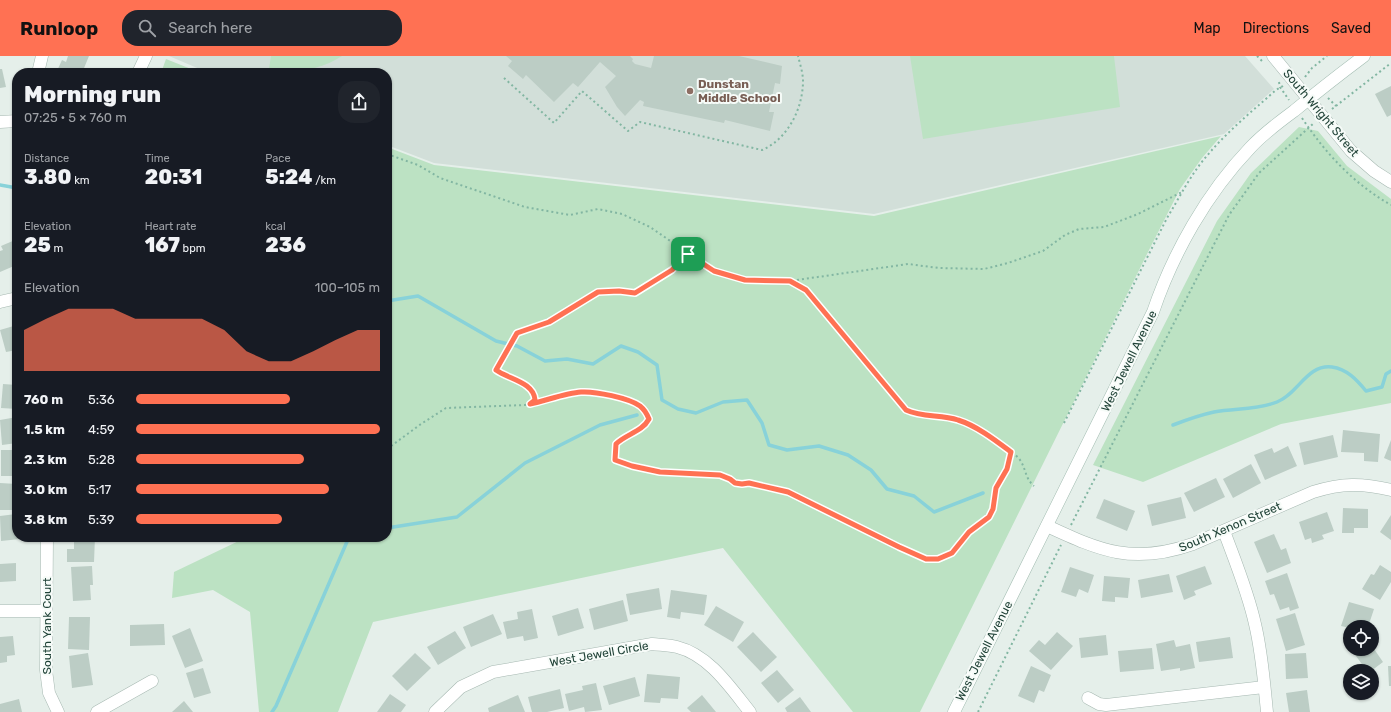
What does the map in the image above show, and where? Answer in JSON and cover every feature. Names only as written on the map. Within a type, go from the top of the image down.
[{"type":"street","points":[[39,68],[42,56]]},
{"type":"street","points":[[140,68],[146,56]]},
{"type":"street","name":"South Wright Street","points":[[1273,56],[1351,151],[1374,171],[1391,182]]},
{"type":"street","name":"West Jewell Avenue","points":[[954,712],[1153,312],[1162,288],[1209,198],[1227,174],[1251,147],[1364,56]]},
{"type":"street","points":[[0,122],[12,121]]},
{"type":"street","points":[[0,302],[12,299]]},
{"type":"street","name":"South Xenon Street","points":[[1047,526],[1102,550],[1135,555],[1148,554],[1178,549],[1224,531],[1313,492],[1330,487],[1356,484],[1391,490]]},
{"type":"street","points":[[1224,531],[1251,608],[1260,647],[1267,712]]},
{"type":"street","name":"South Yank Court","points":[[47,542],[47,682],[49,693],[58,712]]},
{"type":"street","points":[[0,611],[46,611]]},
{"type":"street","name":"West Jewell Circle","points":[[435,712],[461,687],[493,672],[652,644],[677,647],[701,657],[724,679],[750,712]]},
{"type":"street","points":[[97,712],[152,681]]},
{"type":"street","points":[[1088,698],[1106,706],[1264,687]]},
{"type":"path","points":[[504,78],[554,123],[582,91],[628,131],[640,122],[762,150],[773,145],[788,129],[800,105],[803,79],[798,56]]},
{"type":"path","points":[[1307,76],[1312,68],[1327,56]]},
{"type":"path","points":[[1336,106],[1391,63]]},
{"type":"path","points":[[1064,423],[1167,218],[1182,192],[1201,163],[1223,138],[1241,120],[1280,87]]},
{"type":"path","points":[[978,712],[1066,535],[1229,215],[1259,173],[1308,128],[1348,175],[1391,205]]},
{"type":"path","points":[[392,156],[418,164],[440,178],[525,207],[570,215],[598,209],[622,214],[650,227],[714,271],[745,280],[790,281],[908,264],[939,268],[984,269],[1008,264],[1043,251],[1065,235],[1078,229],[1104,227],[1138,214],[1182,192]]},
{"type":"path","points":[[530,404],[535,400],[535,395],[528,387],[496,370],[517,333],[549,322],[598,292],[619,291],[635,293],[672,270],[688,254]]},
{"type":"path","points":[[790,281],[806,290],[819,304],[906,410],[916,415],[957,420],[990,437],[1019,457],[1030,483],[1034,486]]},
{"type":"path","points":[[392,445],[446,408],[470,406],[499,407],[530,404],[581,392],[599,393],[626,400],[640,406],[649,419],[646,425],[620,440],[616,444],[615,460],[632,466],[660,472],[720,475],[735,483],[749,483],[788,492],[926,559],[938,559],[952,553],[969,532],[989,517],[993,509],[996,488],[1007,469],[1011,452]]},
{"type":"shaded area","points":[[169,56],[1245,56],[1274,89],[1224,134],[874,214],[434,163],[392,147],[392,68],[197,68]]},
{"type":"green space","points":[[271,56],[342,56],[316,68],[269,68]]},
{"type":"green space","points":[[910,56],[1114,56],[1120,107],[923,139]]},
{"type":"green space","points":[[166,59],[188,68],[163,68]]},
{"type":"green space","points":[[1299,127],[1318,131],[1347,166],[1391,199],[1391,403],[1281,424],[1143,482],[1093,465],[1217,221],[1251,173]]},
{"type":"green space","points":[[1221,136],[1202,158],[1180,189],[920,712],[853,712],[723,548],[373,622],[338,712],[259,712],[250,612],[213,590],[172,598],[174,572],[237,542],[392,542],[392,149],[434,165],[874,216]]},
{"type":"building","points":[[68,56],[89,56],[84,68],[58,68],[62,60],[66,62]]},
{"type":"building","name":"Dunstan Middle School","points":[[506,56],[630,56],[635,64],[651,68],[654,56],[739,56],[782,66],[780,84],[775,83],[769,112],[774,112],[770,131],[725,120],[724,123],[643,106],[644,102],[640,100],[625,116],[617,107],[605,87],[616,76],[600,62],[578,87],[573,83],[554,102],[526,75],[523,79],[508,66],[512,61]]},
{"type":"building","points":[[0,69],[2,69],[6,87],[0,88]]},
{"type":"building","points":[[1391,86],[1391,115],[1387,117],[1375,94]]},
{"type":"building","points":[[12,241],[12,267],[0,272],[0,251],[3,250],[1,246]]},
{"type":"building","points":[[12,326],[12,351],[6,352],[0,330]]},
{"type":"building","points":[[3,384],[12,385],[12,409],[1,408]]},
{"type":"building","points":[[12,418],[12,444],[2,445],[0,420]]},
{"type":"building","points":[[1343,430],[1380,434],[1378,462],[1364,461],[1364,453],[1341,452]]},
{"type":"building","points":[[1333,435],[1338,457],[1304,465],[1299,443]]},
{"type":"building","points":[[1391,440],[1391,461],[1384,458]]},
{"type":"building","points":[[1288,446],[1297,466],[1265,480],[1254,455],[1272,448],[1274,453]]},
{"type":"building","points":[[1,450],[12,450],[12,476],[1,476]]},
{"type":"building","points":[[1251,464],[1261,483],[1233,498],[1223,479]]},
{"type":"building","points":[[1216,478],[1225,497],[1194,512],[1184,493]]},
{"type":"building","points":[[0,483],[12,484],[12,510],[0,510]]},
{"type":"building","points":[[1181,497],[1186,518],[1152,526],[1147,505]]},
{"type":"building","points":[[1104,499],[1135,511],[1127,531],[1096,518]]},
{"type":"building","points":[[1343,508],[1368,509],[1368,528],[1354,528],[1354,533],[1342,533]]},
{"type":"building","points":[[1327,512],[1334,531],[1322,535],[1324,539],[1312,543],[1311,538],[1305,540],[1299,522]]},
{"type":"building","points":[[12,514],[12,540],[1,541],[0,516]]},
{"type":"building","points":[[1391,515],[1391,540],[1380,532]]},
{"type":"building","points":[[1274,534],[1281,550],[1286,548],[1291,563],[1267,573],[1254,542]]},
{"type":"building","points":[[74,542],[95,542],[94,562],[67,562],[67,549],[74,549]]},
{"type":"building","points":[[16,563],[16,581],[0,582],[0,564]]},
{"type":"building","points":[[1380,565],[1391,572],[1391,582],[1380,600],[1362,589],[1371,574],[1374,575]]},
{"type":"building","points":[[92,566],[93,585],[90,585],[91,600],[73,601],[71,567]]},
{"type":"building","points":[[1205,566],[1212,584],[1194,591],[1196,595],[1184,600],[1176,576]]},
{"type":"building","points":[[1070,567],[1094,575],[1088,593],[1079,589],[1076,597],[1061,592]]},
{"type":"building","points":[[1287,573],[1299,608],[1290,611],[1289,607],[1280,610],[1274,594],[1270,595],[1265,581]]},
{"type":"building","points":[[1169,574],[1173,592],[1141,598],[1138,580]]},
{"type":"building","points":[[1104,576],[1130,578],[1128,598],[1115,597],[1115,602],[1102,601]]},
{"type":"building","points":[[659,588],[662,609],[630,615],[626,594]]},
{"type":"building","points":[[671,590],[707,595],[704,615],[681,612],[680,619],[667,617]]},
{"type":"building","points":[[623,600],[628,621],[594,630],[589,609]]},
{"type":"building","points":[[1349,602],[1374,609],[1370,620],[1343,620]]},
{"type":"building","points":[[716,606],[744,622],[733,642],[704,625]]},
{"type":"building","points":[[578,608],[584,628],[558,636],[552,616]]},
{"type":"building","points":[[532,609],[538,638],[524,641],[523,636],[507,639],[503,622],[518,619],[517,612]]},
{"type":"building","points":[[1295,613],[1305,645],[1286,651],[1276,619]]},
{"type":"building","points":[[493,614],[502,634],[471,647],[463,627]]},
{"type":"building","points":[[69,617],[90,617],[89,650],[68,649]]},
{"type":"building","points":[[164,624],[165,645],[130,646],[130,625]]},
{"type":"building","points":[[190,628],[203,661],[185,668],[172,636]]},
{"type":"building","points":[[455,631],[466,648],[438,665],[427,647]]},
{"type":"building","points":[[753,632],[777,657],[761,672],[737,647]]},
{"type":"building","points":[[1057,632],[1073,646],[1051,670],[1029,651],[1039,640],[1045,645]]},
{"type":"building","points":[[1106,635],[1108,655],[1081,658],[1079,638]]},
{"type":"building","points":[[13,636],[15,655],[7,656],[7,662],[0,663],[0,637]]},
{"type":"building","points":[[1230,637],[1233,658],[1199,662],[1196,642]]},
{"type":"building","points":[[1174,640],[1176,647],[1190,644],[1195,668],[1180,671],[1180,668],[1161,671],[1156,644]]},
{"type":"building","points":[[1152,648],[1154,669],[1120,672],[1118,651]]},
{"type":"building","points":[[88,653],[93,685],[72,688],[69,656]]},
{"type":"building","points":[[415,653],[431,668],[407,691],[392,676]]},
{"type":"building","points":[[1306,653],[1308,678],[1286,679],[1285,654]]},
{"type":"building","points":[[1356,656],[1379,656],[1383,662],[1379,665],[1362,664]]},
{"type":"building","points":[[1031,666],[1051,675],[1044,692],[1039,690],[1034,703],[1018,696]]},
{"type":"building","points":[[1388,666],[1391,666],[1391,686],[1389,686]]},
{"type":"building","points":[[203,668],[211,693],[194,698],[186,673]]},
{"type":"building","points":[[777,670],[794,690],[778,703],[761,683]]},
{"type":"building","points":[[647,674],[680,677],[678,699],[661,698],[660,703],[644,702]]},
{"type":"building","points":[[635,677],[640,696],[609,705],[603,686]]},
{"type":"building","points":[[596,683],[602,710],[585,712],[584,707],[569,711],[565,694],[583,690],[582,686]]},
{"type":"building","points":[[560,689],[564,708],[547,712],[532,712],[528,697]]},
{"type":"building","points":[[1307,690],[1310,712],[1289,712],[1286,693]]},
{"type":"building","points":[[390,694],[406,705],[401,712],[377,712]]},
{"type":"building","points":[[518,695],[525,712],[489,712],[488,708]]},
{"type":"building","points":[[702,695],[716,712],[691,712],[687,708]]},
{"type":"building","points":[[800,697],[811,712],[787,712],[785,708]]},
{"type":"building","points":[[19,699],[22,712],[0,712],[0,704]]},
{"type":"building","points":[[184,701],[193,712],[172,712]]},
{"type":"waterway","points":[[0,185],[12,187]]},
{"type":"waterway","points":[[392,300],[418,296],[496,341],[517,346],[545,361],[567,359],[593,364],[621,346],[638,352],[657,365],[662,400],[678,409],[696,413],[723,402],[747,400],[762,423],[769,445],[787,450],[819,446],[848,455],[871,470],[887,489],[914,496],[934,512],[983,493]]},
{"type":"waterway","points":[[1173,425],[1214,412],[1254,408],[1277,402],[1291,393],[1309,375],[1323,367],[1332,367],[1342,370],[1355,379],[1366,391],[1382,387],[1386,374],[1391,371]]},
{"type":"waterway","points":[[392,527],[457,517],[525,463],[600,425],[637,415]]},
{"type":"waterway","points":[[272,712],[276,706],[347,542]]},
{"type":"place","name":"Dunstan Middle School","points":[[690,91]]},
{"type":"route","points":[[688,254],[714,271],[745,280],[790,281],[806,290],[906,410],[916,415],[957,420],[973,427],[1011,452],[1007,469],[996,488],[993,509],[989,517],[969,532],[952,553],[938,559],[926,559],[788,492],[749,483],[735,483],[720,475],[675,471],[660,472],[632,466],[615,460],[614,455],[616,444],[620,440],[646,425],[649,419],[640,406],[626,400],[599,393],[581,392],[530,404],[535,400],[535,395],[528,387],[496,370],[517,333],[549,322],[598,292],[619,291],[635,293],[672,270],[688,254]]}]
